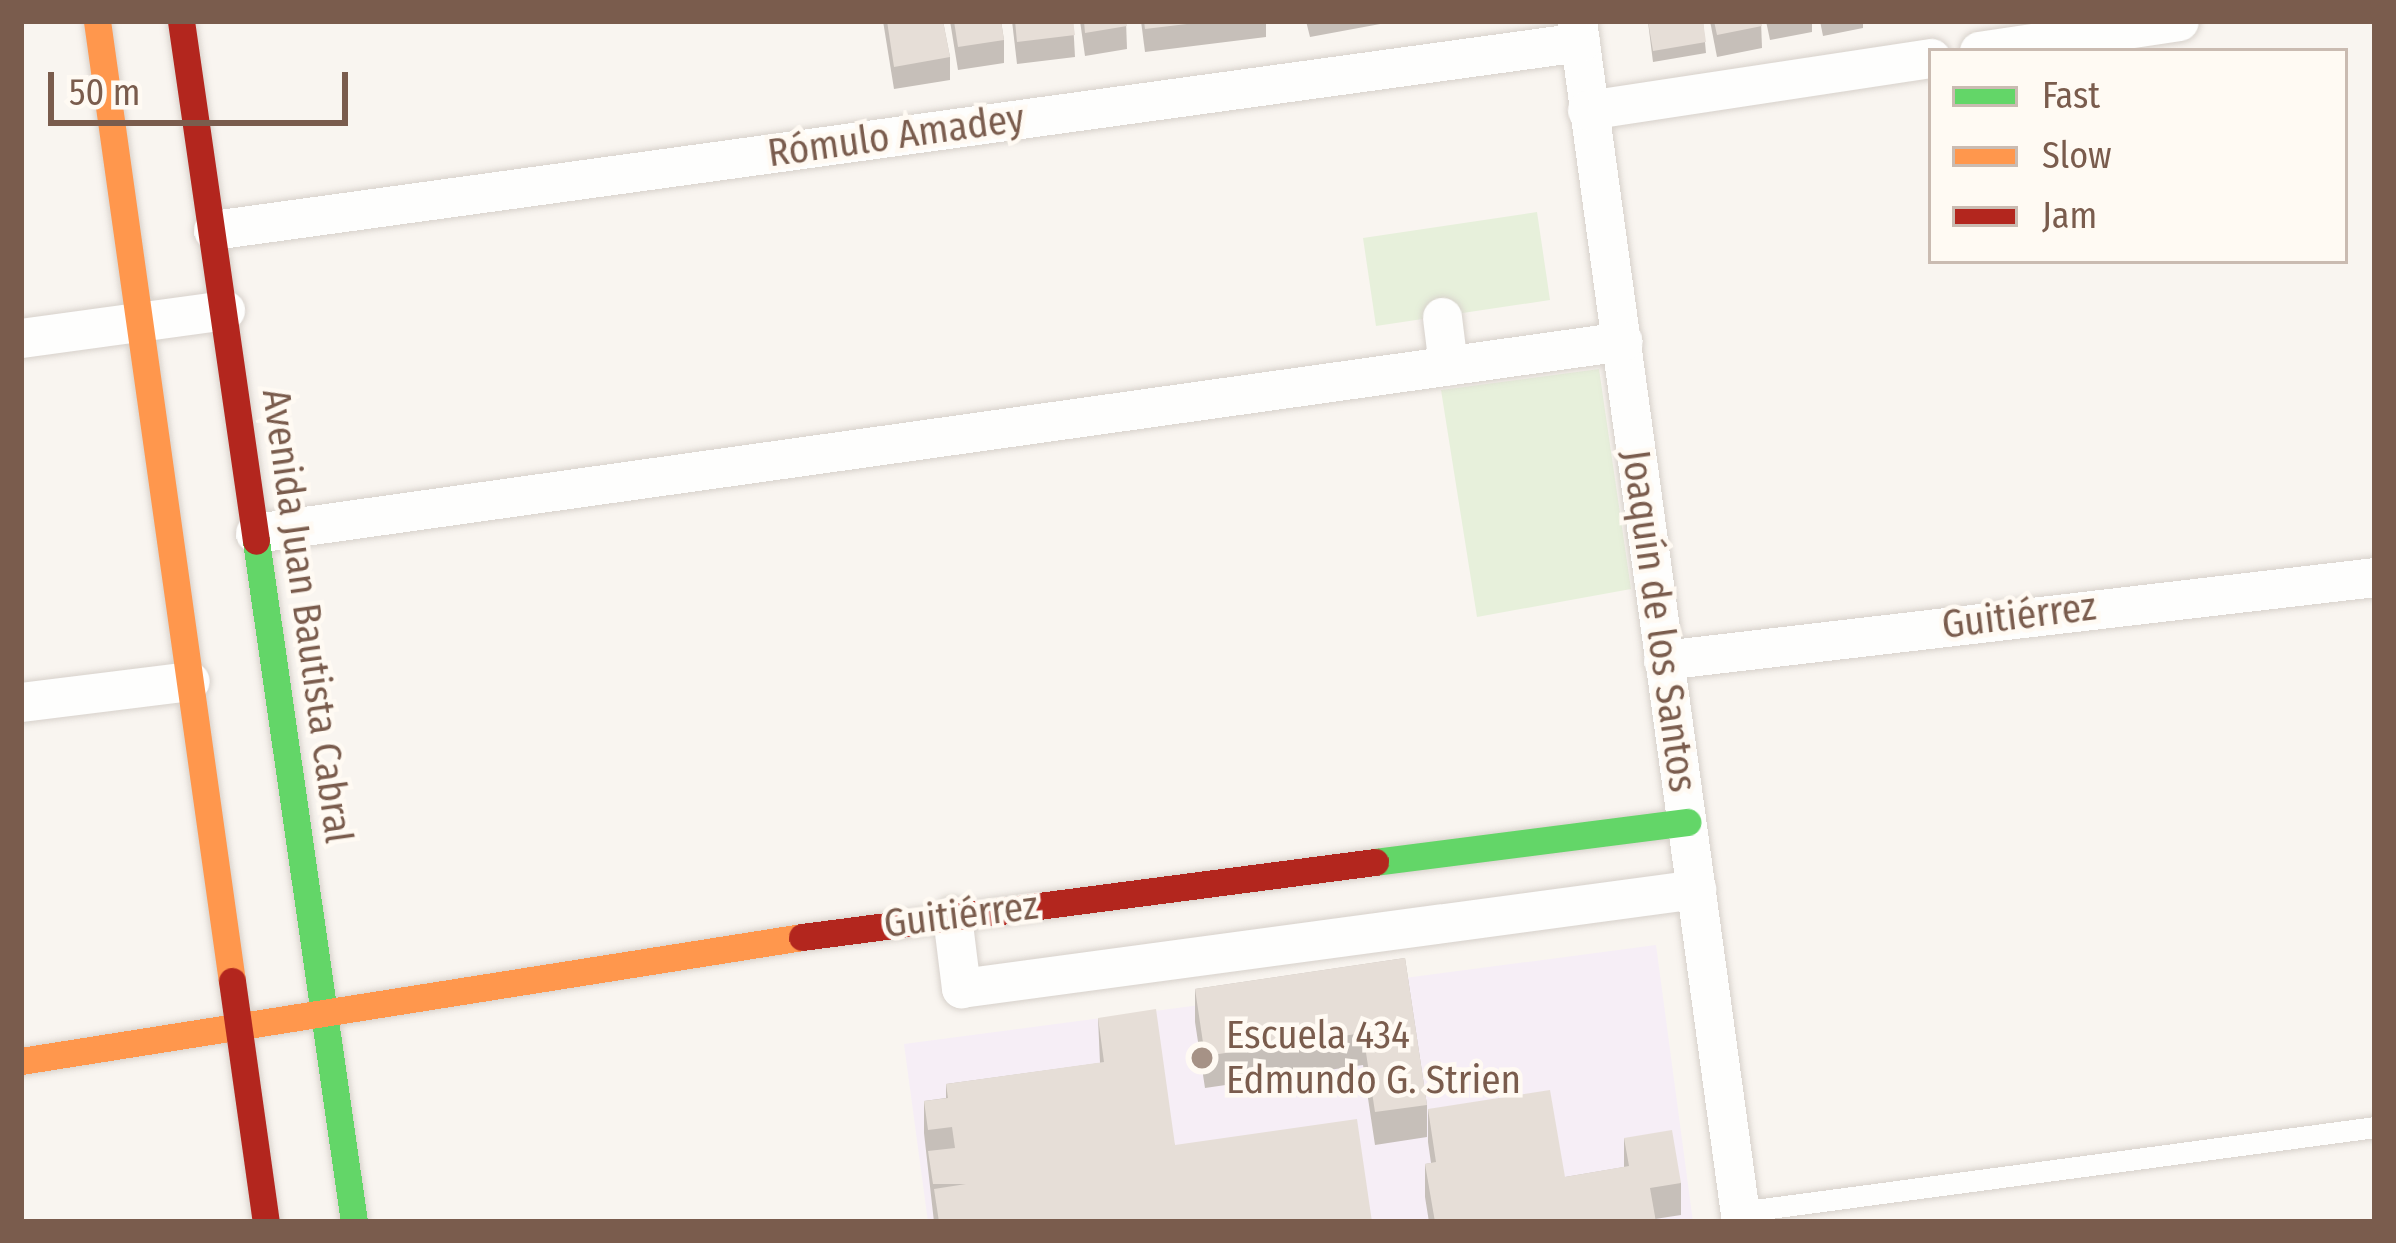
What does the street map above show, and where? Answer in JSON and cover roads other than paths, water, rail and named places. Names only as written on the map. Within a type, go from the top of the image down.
[{"type":"main road","points":[[98,21],[145,320],[266,1222]]},
{"type":"main road","name":"Avenida Juan Bautista Cabral","points":[[181,21],[354,1222]]},
{"type":"main road","name":"Guitiérrez","points":[[21,1061],[238,1022],[952,916],[1687,822]]},
{"type":"street","points":[[1999,48],[2179,21]]},
{"type":"street","name":"Rómulo Amadey","points":[[213,230],[1578,32]]},
{"type":"street","name":"Joaquín de los Santos","points":[[1578,32],[1741,1217]]},
{"type":"street","points":[[1587,110],[1928,58]]},
{"type":"street","points":[[21,338],[225,310]]},
{"type":"street","points":[[1442,317],[1448,366]]},
{"type":"street","points":[[255,533],[1623,341]]},
{"type":"street","name":"Guitiérrez","points":[[1663,659],[2375,577]]},
{"type":"street","points":[[21,702],[190,681]]},
{"type":"street","points":[[952,916],[962,988],[1696,889]]},
{"type":"lane","points":[[1741,1217],[2375,1127]]},
{"type":"place","name":"Escuela 434 Edmundo G. Strien","points":[[1202,1058]]}]
